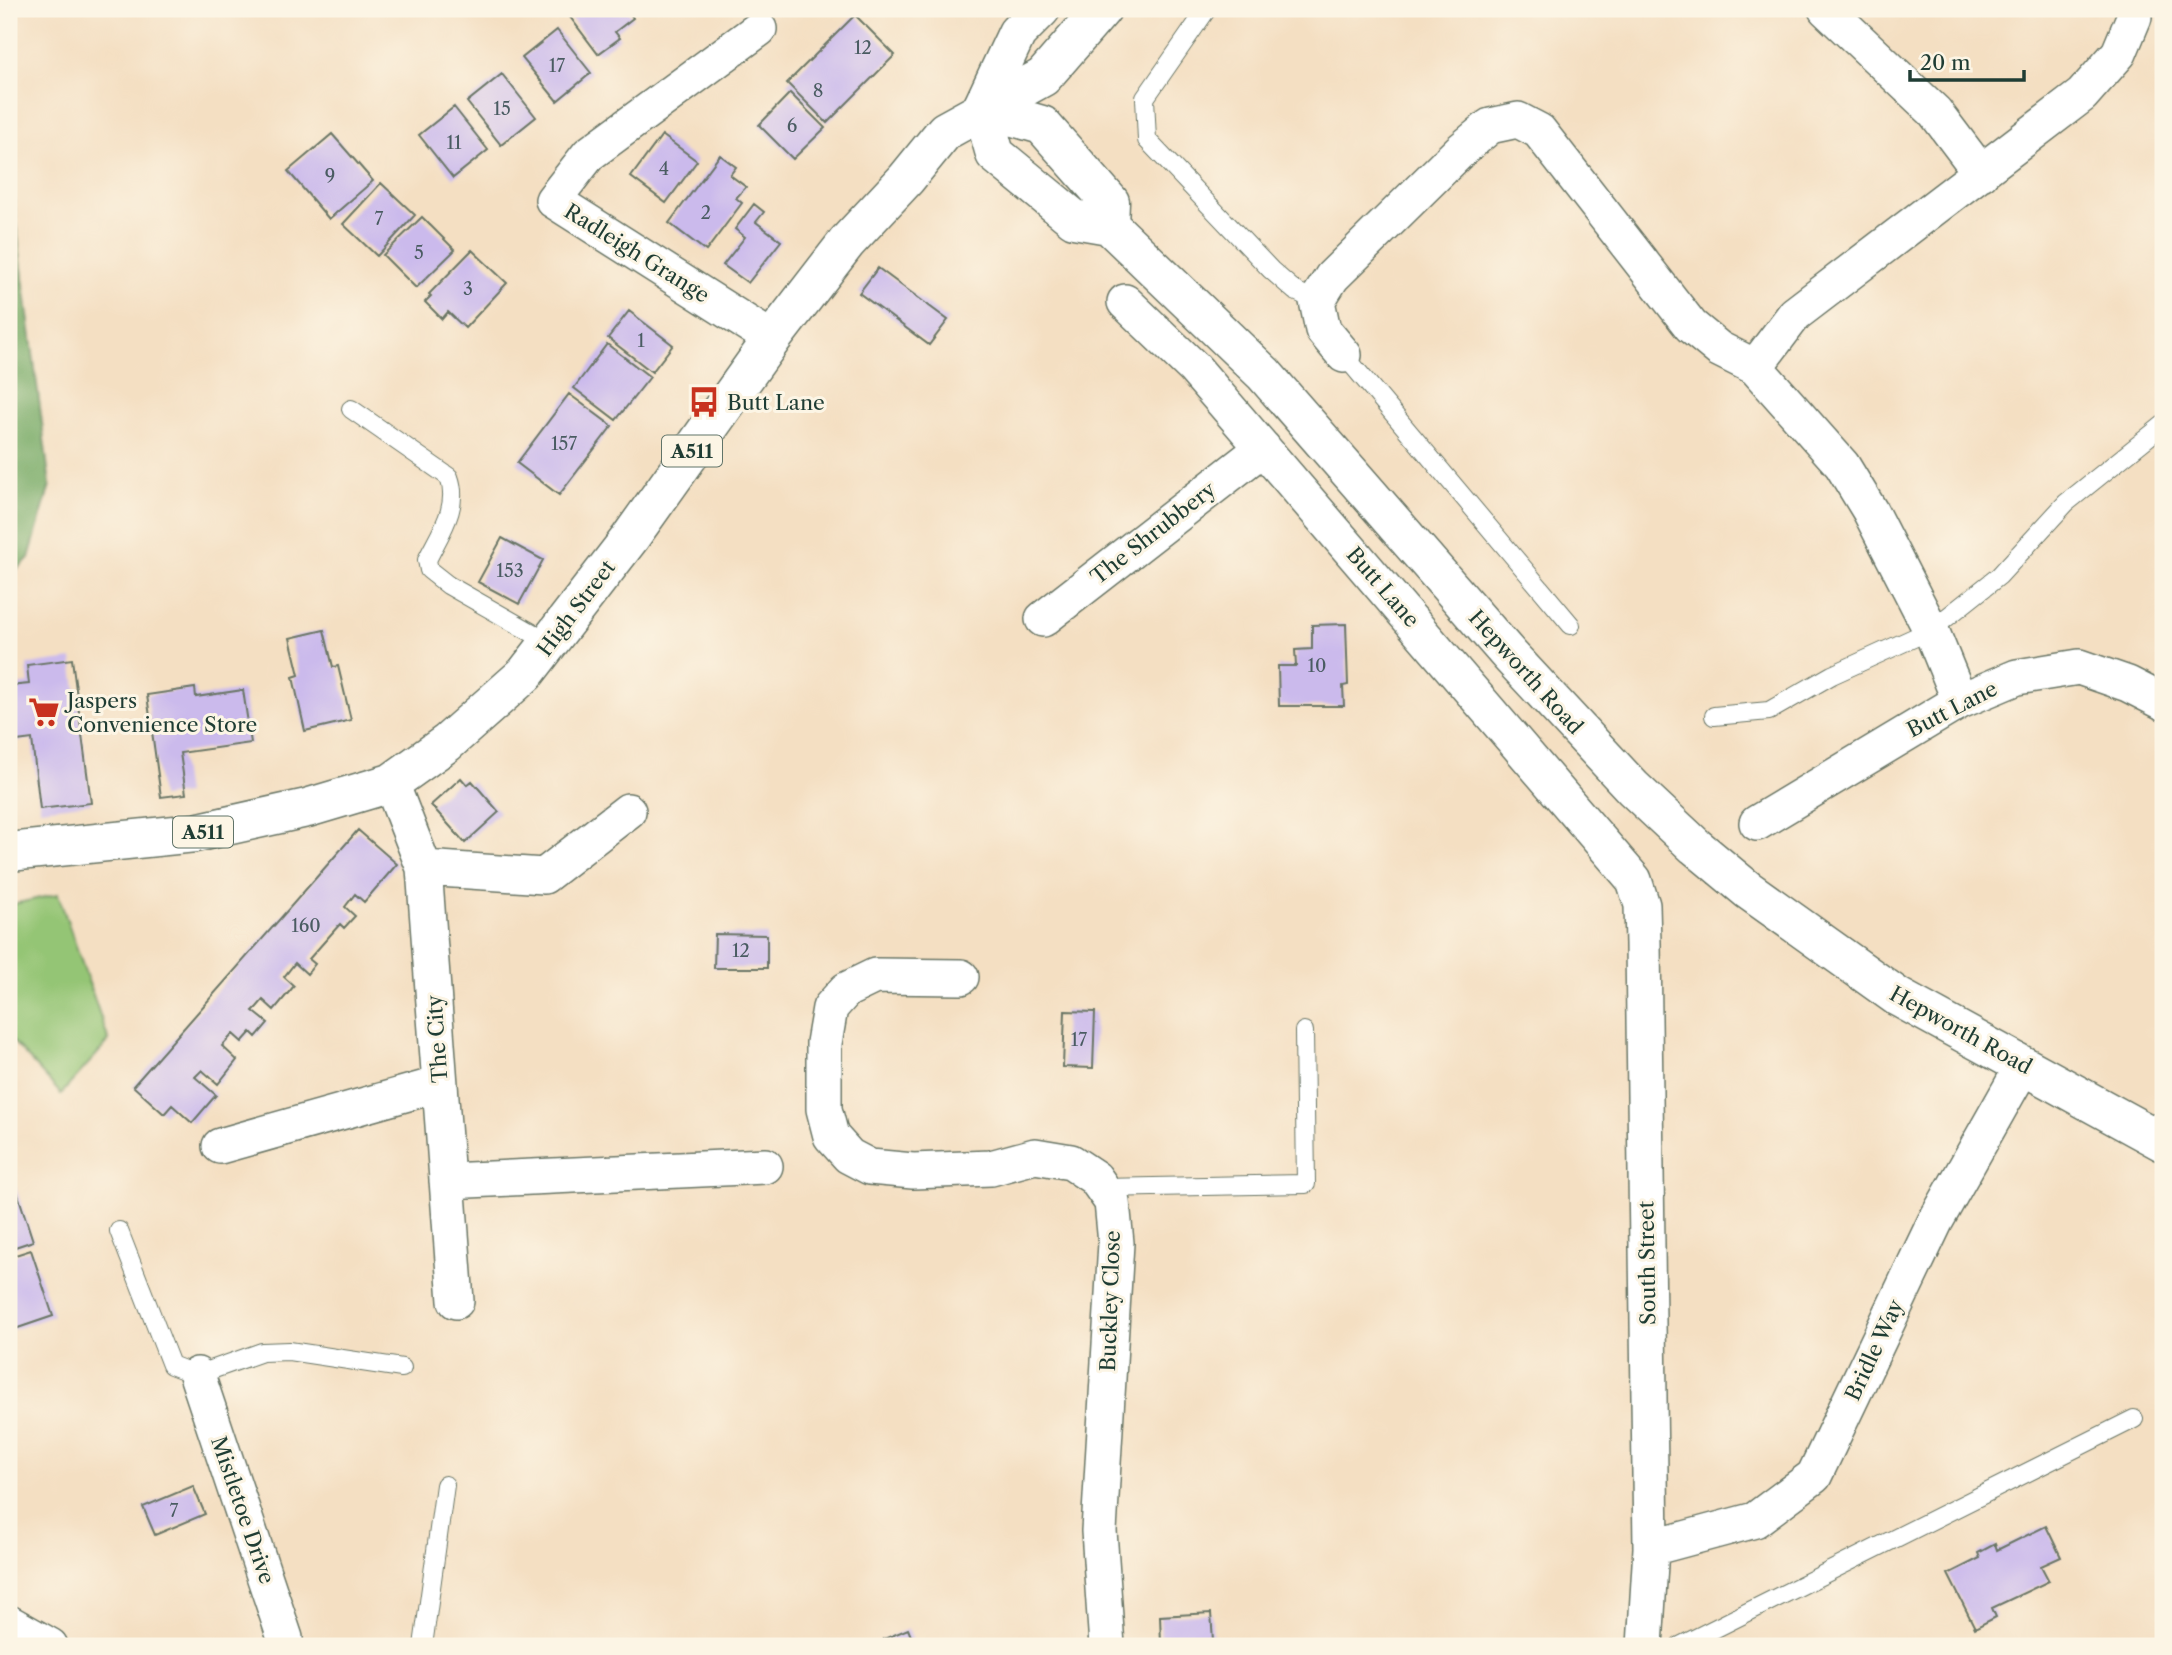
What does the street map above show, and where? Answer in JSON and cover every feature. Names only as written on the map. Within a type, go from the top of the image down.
[{"type":"main road","points":[[982,108],[1042,125],[1110,202],[1109,225],[1074,219],[995,154],[982,108],[1017,33],[1041,9]]},
{"type":"main road","name":"A511","points":[[982,108],[1043,77],[1102,9]]},
{"type":"main road","name":"High Street","points":[[9,852],[195,834],[307,808],[391,783],[489,708],[525,674],[772,339],[847,242],[906,179],[945,131],[982,108]]},
{"type":"main road","name":"Hepworth Road","points":[[1109,225],[1264,374],[1510,656],[1633,788],[1695,846],[1748,890],[1898,997],[2163,1142]]},
{"type":"street","points":[[1826,9],[1935,112],[1982,173]]},
{"type":"street","points":[[1755,367],[1795,314],[2082,95],[2119,53],[2134,17]]},
{"type":"street","name":"Radleigh Grange","points":[[759,29],[589,154],[552,200],[772,339]]},
{"type":"street","points":[[1344,355],[1323,330],[1317,301],[1332,277],[1460,151],[1490,126],[1518,120],[1539,131],[1691,326],[1719,349],[1755,367],[1842,466],[1870,511],[1931,630],[1960,701]]},
{"type":"street","name":"Butt Lane","points":[[1125,302],[1194,368],[1634,880]]},
{"type":"street","name":"The Shrubbery","points":[[1042,619],[1263,448]]},
{"type":"street","name":"Butt Lane","points":[[1757,823],[1838,771],[1960,701],[2017,677],[2079,667],[2128,684],[2163,702]]},
{"type":"street","name":"The City","points":[[391,783],[425,868],[456,1301]]},
{"type":"street","points":[[425,868],[544,876],[628,811]]},
{"type":"street","name":"South Street","points":[[1634,880],[1642,905],[1651,1548],[1645,1646]]},
{"type":"street","name":"Buckley Close","points":[[961,976],[876,976],[846,990],[830,1008],[824,1044],[824,1109],[831,1136],[849,1156],[870,1167],[913,1171],[990,1168],[1035,1156],[1071,1162],[1095,1178],[1112,1202],[1116,1243],[1099,1531],[1107,1646]]},
{"type":"street","name":"Bridle Way","points":[[1651,1548],[1755,1520],[1814,1476],[1935,1222],[2023,1066]]},
{"type":"street","points":[[220,1146],[440,1084]]},
{"type":"street","points":[[447,1181],[765,1166]]},
{"type":"street","name":"Mistletoe Drive","points":[[197,1375],[270,1588],[285,1639],[284,1646]]},
{"type":"street","points":[[9,1623],[50,1646]]},
{"type":"lane","points":[[1207,9],[1145,98],[1147,139],[1271,270],[1295,290],[1317,301]]},
{"type":"lane","points":[[1344,355],[1571,625]]},
{"type":"lane","points":[[351,409],[449,477],[454,491],[454,504],[427,560],[429,570],[448,585],[550,643]]},
{"type":"lane","points":[[1714,716],[1769,711],[1832,675],[1931,630],[1999,576],[2066,503],[2163,425]]},
{"type":"lane","points":[[1102,1188],[1306,1184],[1304,1031]]},
{"type":"lane","points":[[119,1231],[171,1365],[197,1375],[262,1352],[289,1351],[402,1368]]},
{"type":"lane","points":[[1680,1646],[2134,1419]]},
{"type":"lane","points":[[423,1646],[445,1485]]},
{"type":"green space","points":[[9,167],[50,485],[29,558],[9,577]]},
{"type":"green space","points":[[58,894],[109,1041],[61,1094],[9,1037],[9,905]]},
{"type":"building","points":[[564,9],[627,9],[633,18],[615,32],[620,38],[598,54]]},
{"type":"building","points":[[855,15],[895,55],[827,123],[787,83]]},
{"type":"building","points":[[557,30],[591,73],[557,101],[522,58]]},
{"type":"building","points":[[502,74],[536,117],[501,145],[467,102]]},
{"type":"building","points":[[790,93],[825,128],[793,159],[759,125]]},
{"type":"building","points":[[454,107],[488,150],[453,178],[419,135]]},
{"type":"building","points":[[332,134],[373,181],[329,219],[288,171]]},
{"type":"building","points":[[662,135],[697,161],[666,203],[631,177]]},
{"type":"building","points":[[720,155],[736,167],[730,175],[746,187],[736,198],[742,203],[706,251],[669,223]]},
{"type":"building","points":[[381,183],[415,215],[377,256],[343,224]]},
{"type":"building","points":[[754,204],[764,212],[756,222],[781,241],[748,283],[723,265],[745,237],[735,229]]},
{"type":"building","points":[[422,217],[455,250],[416,288],[383,255]]},
{"type":"building","points":[[472,250],[507,283],[465,328],[448,312],[442,319],[425,302],[431,296],[429,294]]},
{"type":"building","points":[[878,268],[948,320],[929,345],[859,293]]},
{"type":"building","points":[[629,311],[673,345],[652,372],[608,338]]},
{"type":"building","points":[[607,344],[650,377],[616,420],[574,388]]},
{"type":"building","points":[[569,394],[612,426],[559,495],[517,463]]},
{"type":"building","points":[[502,538],[543,560],[519,604],[478,582]]},
{"type":"building","points":[[1346,624],[1348,685],[1343,686],[1344,706],[1279,706],[1278,666],[1296,666],[1295,650],[1312,649],[1312,625]]},
{"type":"building","points":[[324,630],[333,667],[338,666],[351,720],[305,731],[293,677],[299,675],[290,638]]},
{"type":"building","name":"Jaspers Convenience Store","points":[[72,659],[91,803],[40,809],[32,739],[9,742],[9,686],[29,684],[27,665]]},
{"type":"building","points":[[195,688],[196,697],[243,690],[251,743],[180,753],[186,794],[161,797],[147,695]]},
{"type":"building","points":[[461,778],[467,785],[472,781],[499,812],[465,843],[431,805]]},
{"type":"building","points":[[358,830],[397,864],[364,902],[355,894],[345,907],[355,916],[344,928],[340,924],[309,959],[315,964],[307,974],[295,963],[284,977],[294,986],[274,1010],[263,1000],[253,1011],[268,1023],[256,1037],[251,1032],[242,1042],[233,1034],[222,1046],[237,1060],[218,1084],[202,1070],[195,1077],[216,1095],[192,1123],[172,1105],[164,1114],[133,1086]]},
{"type":"building","points":[[715,934],[767,935],[767,968],[714,968]]},
{"type":"building","points":[[1065,1011],[1095,1012],[1093,1068],[1063,1067]]},
{"type":"building","points":[[9,1167],[33,1241],[9,1249]]},
{"type":"building","points":[[31,1250],[53,1316],[9,1331],[9,1257]]},
{"type":"building","points":[[193,1486],[205,1514],[155,1535],[143,1507]]},
{"type":"building","points":[[2046,1526],[2061,1557],[2041,1566],[2049,1581],[1992,1608],[1996,1617],[1975,1628],[1948,1574],[1980,1558],[1978,1553],[1995,1544],[1997,1550]]},
{"type":"building","points":[[1211,1613],[1213,1640],[1161,1643],[1160,1616]]},
{"type":"building","points":[[908,1629],[915,1646],[887,1646],[884,1639]]},
{"type":"place","name":"Butt Lane","points":[[704,402]]},
{"type":"place","name":"Jaspers Convenience Store","points":[[44,712]]}]
